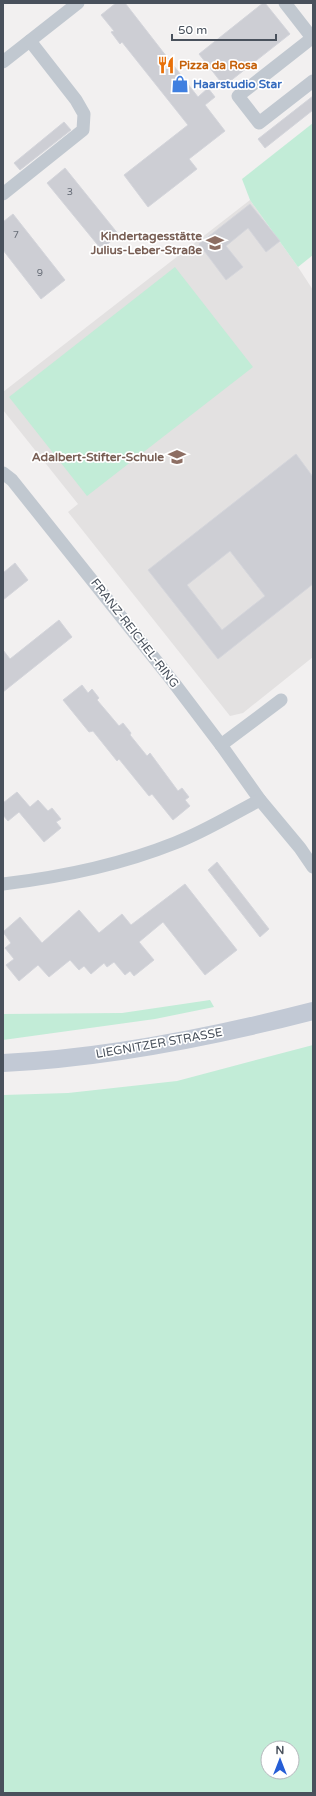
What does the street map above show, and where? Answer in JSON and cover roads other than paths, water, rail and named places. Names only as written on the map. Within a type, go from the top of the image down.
[{"type":"main road","name":"LIEGNITZER STRASSE","points":[[3,1063],[128,1050],[249,1027],[313,1011]]},
{"type":"street","points":[[3,62],[78,3]]},
{"type":"street","points":[[285,3],[312,38],[238,96],[259,123],[313,81]]},
{"type":"street","points":[[3,194],[83,130],[84,114],[76,100],[30,40]]},
{"type":"street","name":"FRANZ-REICHEL-RING","points":[[3,473],[12,480],[92,578],[221,745],[260,800],[300,848],[313,867]]},
{"type":"street","points":[[221,745],[281,700]]},
{"type":"street","points":[[3,884],[100,868],[176,843],[260,800]]},
{"type":"place","name":"Pizza da Rosa","points":[[166,65]]},
{"type":"place","name":"Haarstudio Star","points":[[180,84]]},
{"type":"place","name":"Kindertagesstätte Julius-Leber-Straße","points":[[215,243]]},
{"type":"place","name":"Adalbert-Stifter-Schule","points":[[177,457]]}]
